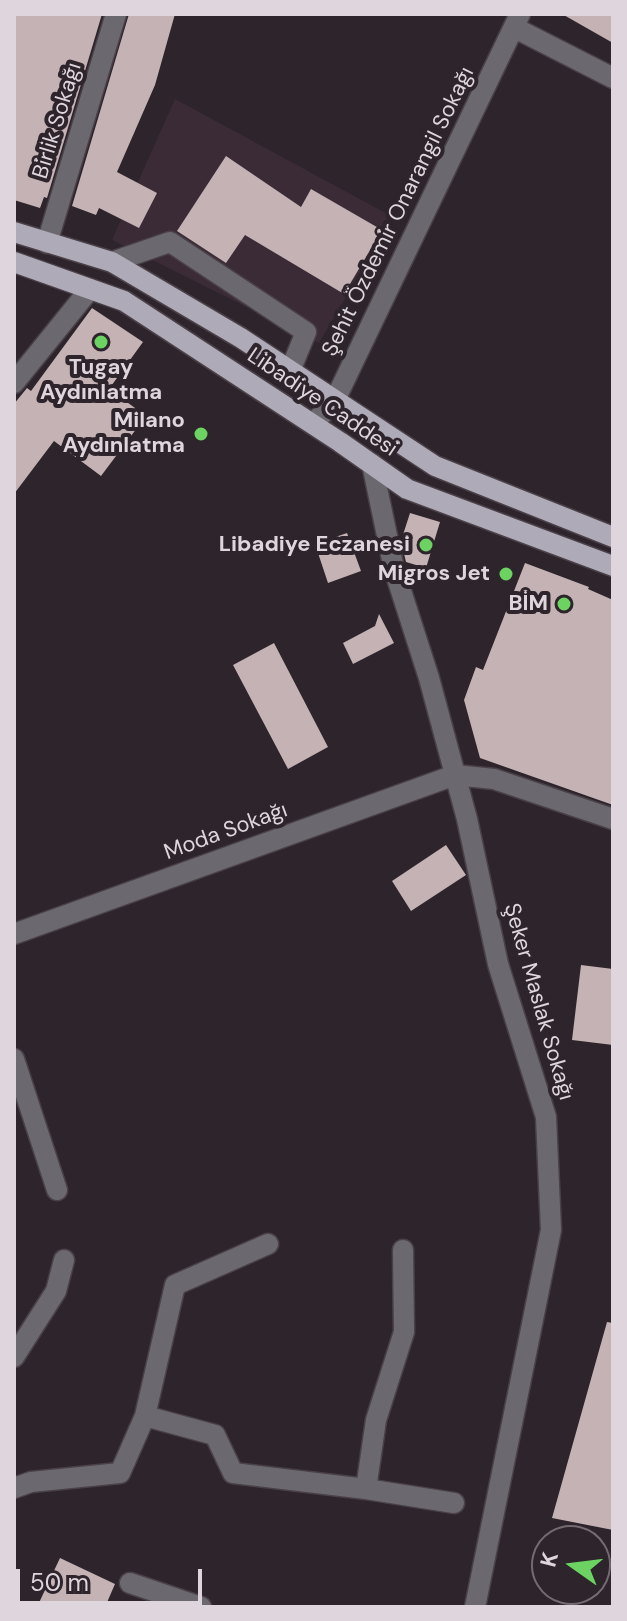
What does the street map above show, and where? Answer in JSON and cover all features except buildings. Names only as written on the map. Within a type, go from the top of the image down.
[{"type":"main road","name":"Libadiye Caddesi","points":[[14,232],[112,262],[241,338],[435,466],[613,537]]},
{"type":"main road","name":"Libadiye Caddesi","points":[[14,262],[124,301],[407,489],[613,566]]},
{"type":"street","name":"Birlik Sokağı","points":[[47,243],[116,14]]},
{"type":"street","points":[[517,21],[613,78]]},
{"type":"street","name":"Şehit Özdemir Onarangil Sokağı","points":[[313,424],[335,400],[517,21]]},
{"type":"street","points":[[112,262],[170,242],[306,332],[290,371]]},
{"type":"street","points":[[14,383],[90,289]]},
{"type":"street","name":"Şeker Maslak Sokağı","points":[[372,464],[394,569],[429,678],[455,775],[498,964],[546,1117],[551,1230],[475,1607]]},
{"type":"street","points":[[455,775],[494,779],[613,819]]},
{"type":"street","name":"Moda Sokağı","points":[[14,934],[455,775]]},
{"type":"street","points":[[14,1059],[57,1190]]},
{"type":"street","points":[[14,1488],[31,1482],[120,1473],[145,1416],[175,1285],[268,1244]]},
{"type":"street","points":[[366,1489],[376,1420],[404,1332],[403,1250]]},
{"type":"street","points":[[14,1357],[56,1291],[64,1260]]},
{"type":"street","points":[[145,1416],[215,1435],[233,1473],[454,1503]]},
{"type":"street","points":[[130,1583],[201,1607]]},
{"type":"shaded area","points":[[175,99],[393,217],[319,343],[112,240]]},
{"type":"place","name":"Tugay Aydınlatma","points":[[101,342]]},
{"type":"place","name":"Milano Aydınlatma","points":[[201,434]]},
{"type":"place","name":"Libadiye Eczanesi","points":[[426,545]]},
{"type":"place","name":"Migros Jet","points":[[506,574]]},
{"type":"place","name":"BİM","points":[[564,604]]}]
